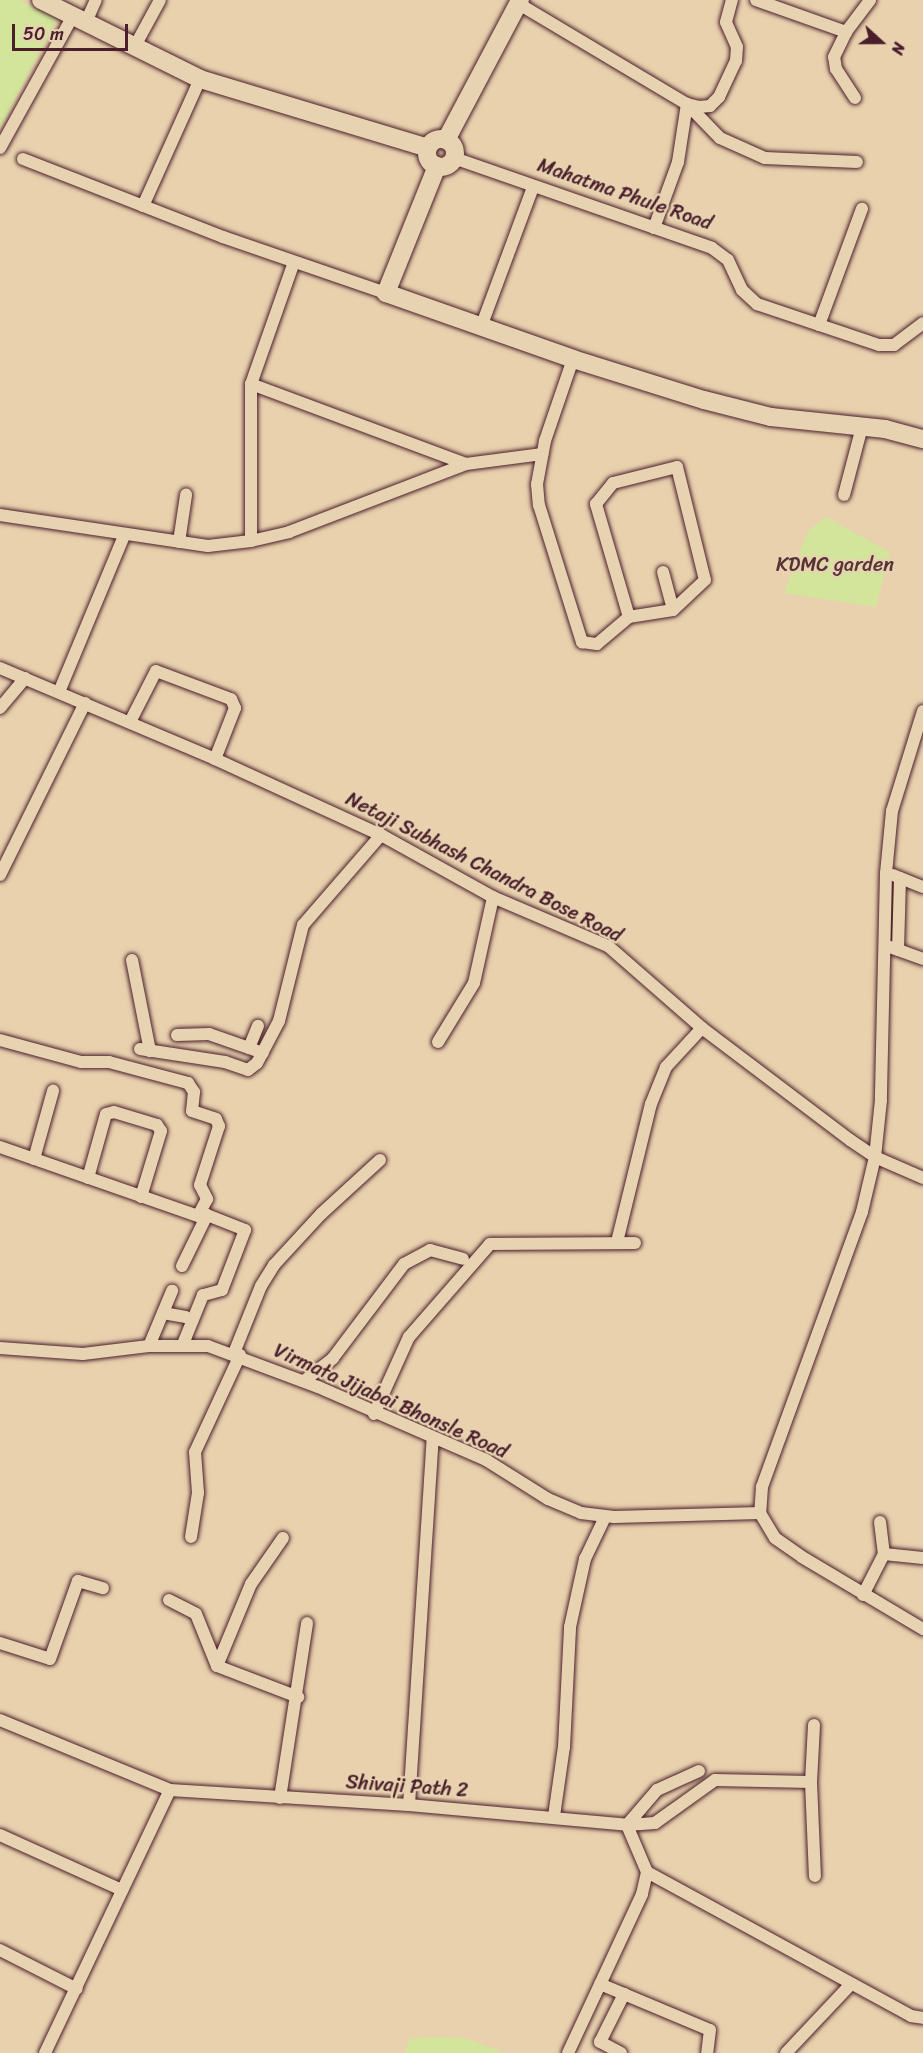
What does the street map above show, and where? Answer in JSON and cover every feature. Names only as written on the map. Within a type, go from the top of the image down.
[{"type":"street","points":[[41,0],[201,79],[428,148]]},
{"type":"street","points":[[0,148],[80,19],[96,0]]},
{"type":"street","points":[[135,46],[160,0]]},
{"type":"street","points":[[687,104],[710,106],[727,83],[737,47],[726,22],[732,0]]},
{"type":"street","points":[[756,0],[846,32]]},
{"type":"street","points":[[855,98],[836,69],[834,57],[846,32],[870,0]]},
{"type":"street","points":[[446,140],[519,2],[687,104],[720,138],[765,158],[857,162]]},
{"type":"street","points":[[143,206],[201,79]]},
{"type":"street","points":[[654,228],[678,162],[687,104]]},
{"type":"street","points":[[386,293],[453,146],[446,140],[433,141],[428,148],[430,161],[445,162]]},
{"type":"street","points":[[23,159],[294,262],[573,359],[771,417],[862,427],[923,439]]},
{"type":"street","name":"Mahatma Phule Road","points":[[445,162],[533,187],[712,248],[728,260],[742,290],[757,304],[819,325],[879,345],[894,345],[923,323]]},
{"type":"street","points":[[481,327],[533,187]]},
{"type":"street","points":[[819,325],[862,209]]},
{"type":"street","points":[[251,541],[251,384],[294,262]]},
{"type":"street","points":[[573,359],[542,454],[537,484],[539,505],[577,636],[582,642],[597,644],[629,617],[673,610],[705,580],[676,467],[613,483],[596,504],[629,617]]},
{"type":"street","points":[[251,384],[466,464]]},
{"type":"street","points":[[844,495],[862,427]]},
{"type":"street","points":[[0,515],[124,536],[208,546],[251,541],[289,532],[466,464],[542,454]]},
{"type":"street","points":[[180,542],[186,495]]},
{"type":"street","points":[[59,692],[124,536]]},
{"type":"street","points":[[663,572],[673,610]]},
{"type":"street","name":"Netaji Subhash Chandra Bose Road","points":[[0,668],[215,759],[381,835],[493,897],[608,946],[702,1028],[875,1157],[923,1178]]},
{"type":"street","points":[[130,722],[156,671],[231,699],[235,708],[215,759]]},
{"type":"street","points":[[0,708],[25,678]]},
{"type":"street","points":[[0,875],[85,703]]},
{"type":"street","points":[[923,711],[892,811],[886,873],[881,1100],[875,1157],[862,1212],[762,1487],[760,1513],[776,1538],[923,1629]]},
{"type":"street","points":[[132,960],[145,1050],[248,1070],[263,1053],[279,1022],[303,925],[381,835]]},
{"type":"street","points":[[886,873],[923,886]]},
{"type":"street","points":[[898,950],[900,878]]},
{"type":"street","points":[[438,1042],[474,983],[493,897]]},
{"type":"street","points":[[884,944],[923,959]]},
{"type":"street","points":[[249,1048],[258,1026]]},
{"type":"street","points":[[618,1242],[651,1104],[666,1067],[702,1028]]},
{"type":"street","points":[[177,1035],[209,1034],[263,1053]]},
{"type":"street","points":[[0,1040],[81,1062],[109,1062],[192,1086],[192,1111],[219,1122],[200,1185],[207,1199],[203,1210],[194,1216],[0,1147]]},
{"type":"street","points":[[34,1159],[54,1091]]},
{"type":"street","points":[[88,1178],[106,1114],[114,1112],[157,1125],[162,1131],[141,1197]]},
{"type":"street","points":[[191,1537],[198,1493],[195,1452],[274,1265],[321,1214],[380,1160]]},
{"type":"street","points":[[182,1266],[207,1215],[245,1230],[222,1290],[203,1295],[183,1344]]},
{"type":"street","points":[[374,1414],[409,1337],[490,1244],[635,1243]]},
{"type":"street","points":[[304,1381],[333,1358],[404,1264],[430,1250],[463,1259]]},
{"type":"street","points":[[149,1346],[172,1291]]},
{"type":"street","points":[[163,1313],[186,1317]]},
{"type":"street","name":"Virmata Jijabai Bhonsle Road","points":[[0,1348],[83,1354],[183,1344],[237,1354],[486,1460],[548,1499],[581,1513],[606,1517],[760,1513]]},
{"type":"street","points":[[409,1804],[433,1438]]},
{"type":"street","points":[[554,1816],[564,1748],[570,1627],[585,1559],[606,1517]]},
{"type":"street","points":[[864,1594],[884,1554],[880,1522]]},
{"type":"street","points":[[217,1666],[251,1584],[283,1538]]},
{"type":"street","points":[[884,1554],[923,1558]]},
{"type":"street","points":[[0,1643],[50,1659],[78,1581],[103,1588]]},
{"type":"street","points":[[169,1600],[196,1614],[217,1666],[298,1697]]},
{"type":"street","points":[[280,1798],[298,1697],[307,1623]]},
{"type":"street","name":"Shivaji Path 2","points":[[0,1720],[170,1790],[409,1804],[554,1816],[627,1825],[655,1823],[715,1780],[811,1782]]},
{"type":"street","points":[[814,1725],[811,1782],[814,1876]]},
{"type":"street","points":[[568,2053],[642,1894],[647,1872],[627,1825],[657,1790],[699,1771]]},
{"type":"street","points":[[45,2053],[170,1790]]},
{"type":"street","points":[[0,1835],[122,1890]]},
{"type":"street","points":[[647,1872],[911,2016],[923,2018]]},
{"type":"street","points":[[0,1950],[77,1989]]},
{"type":"street","points":[[600,1984],[710,2030],[707,2053]]},
{"type":"street","points":[[786,2053],[851,1984]]},
{"type":"street","points":[[621,2053],[600,2042],[624,1994]]},
{"type":"green space","points":[[0,0],[19,0],[57,19],[0,128]]},
{"type":"green space","name":"KDMC garden","points":[[826,517],[890,552],[876,607],[784,593],[808,531]]},
{"type":"green space","points":[[465,2038],[504,2053],[405,2053],[410,2039]]}]
